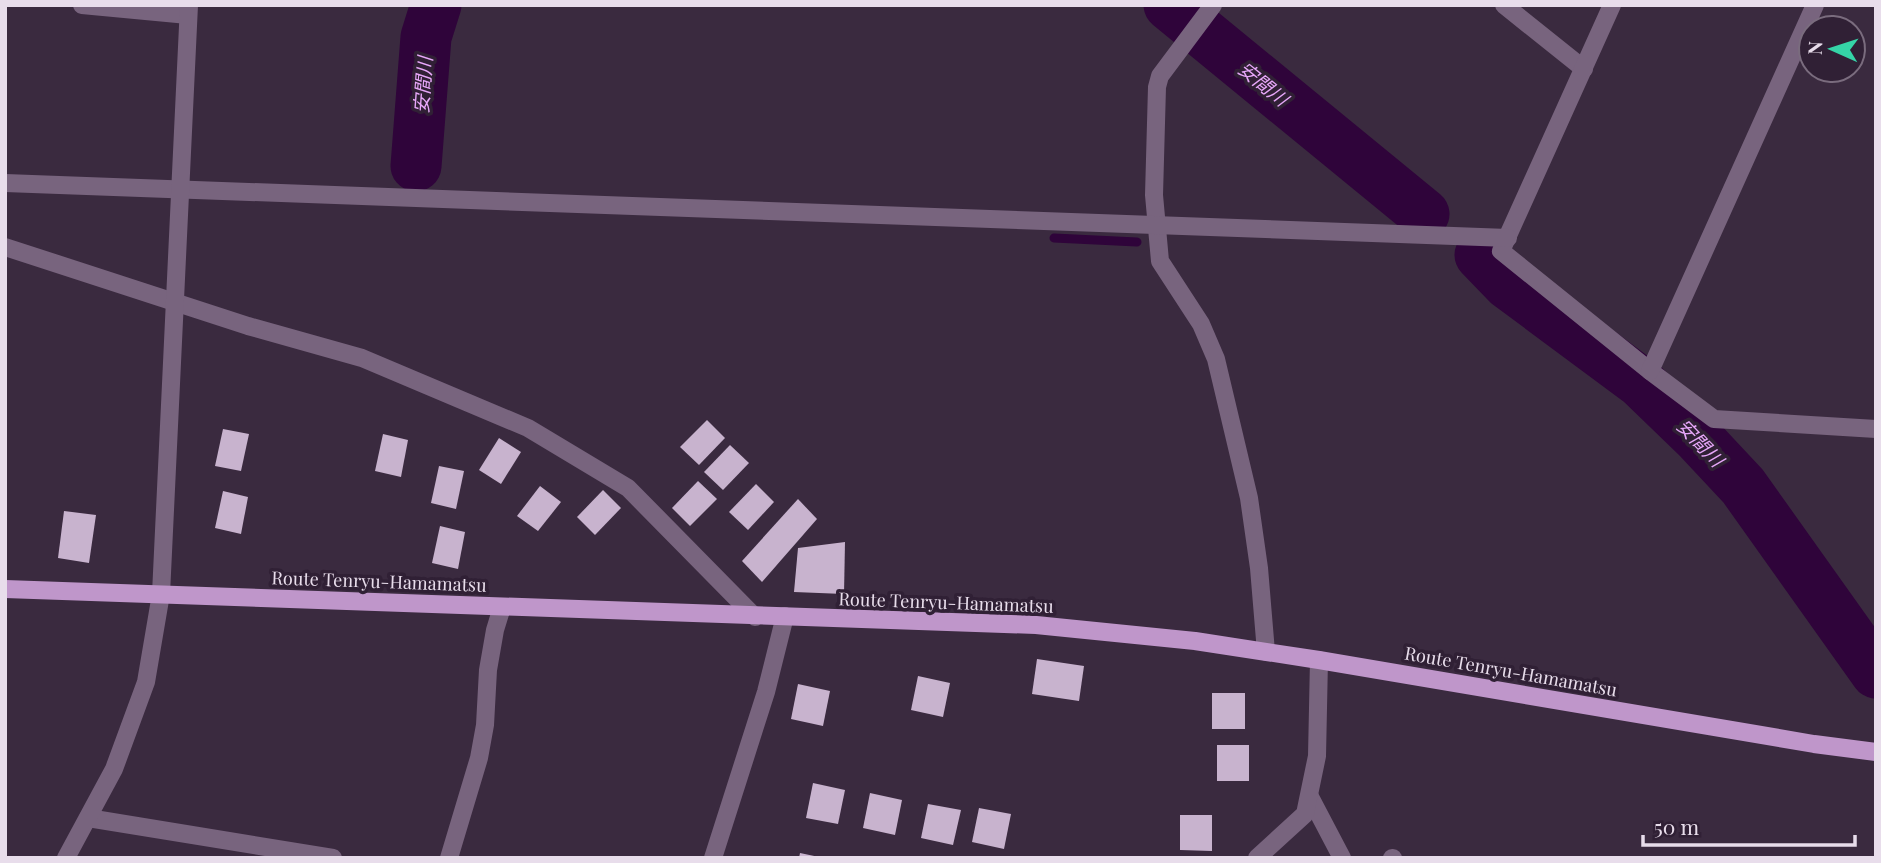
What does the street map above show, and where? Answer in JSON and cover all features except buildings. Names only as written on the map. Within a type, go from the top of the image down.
[{"type":"main road","name":"Route Tenryu-Hamamatsu","points":[[5,589],[1036,625],[1195,641],[1876,752]]},
{"type":"street","points":[[66,858],[114,769],[146,682],[161,594],[178,188],[189,10],[82,5]]},
{"type":"street","points":[[1213,5],[1160,76],[1157,87],[1154,195],[1156,226],[1160,261],[1201,324],[1216,359],[1249,498],[1259,569],[1266,652]]},
{"type":"street","points":[[1504,5],[1584,69]]},
{"type":"street","points":[[1612,5],[1502,251],[1650,371],[1714,419],[1876,429]]},
{"type":"street","points":[[1650,371],[1815,5]]},
{"type":"street","points":[[5,183],[1508,238]]},
{"type":"street","points":[[5,247],[248,326],[362,358],[528,428],[628,488],[755,617]]},
{"type":"street","points":[[449,858],[479,758],[485,725],[488,670],[502,607]]},
{"type":"street","points":[[713,858],[766,692],[785,616]]},
{"type":"street","points":[[1256,858],[1306,814],[1317,756],[1319,660]]},
{"type":"street","points":[[1310,797],[1342,858]]},
{"type":"street","points":[[88,818],[333,858]]},
{"type":"waterway","name":"安間川","points":[[416,166],[426,37],[436,5]]},
{"type":"waterway","name":"安間川","points":[[1169,5],[1424,214]]},
{"type":"waterway","points":[[1054,238],[1137,242]]},
{"type":"waterway","name":"安間川","points":[[1480,255],[1508,284],[1640,382],[1699,439],[1743,486],[1876,673]]}]
